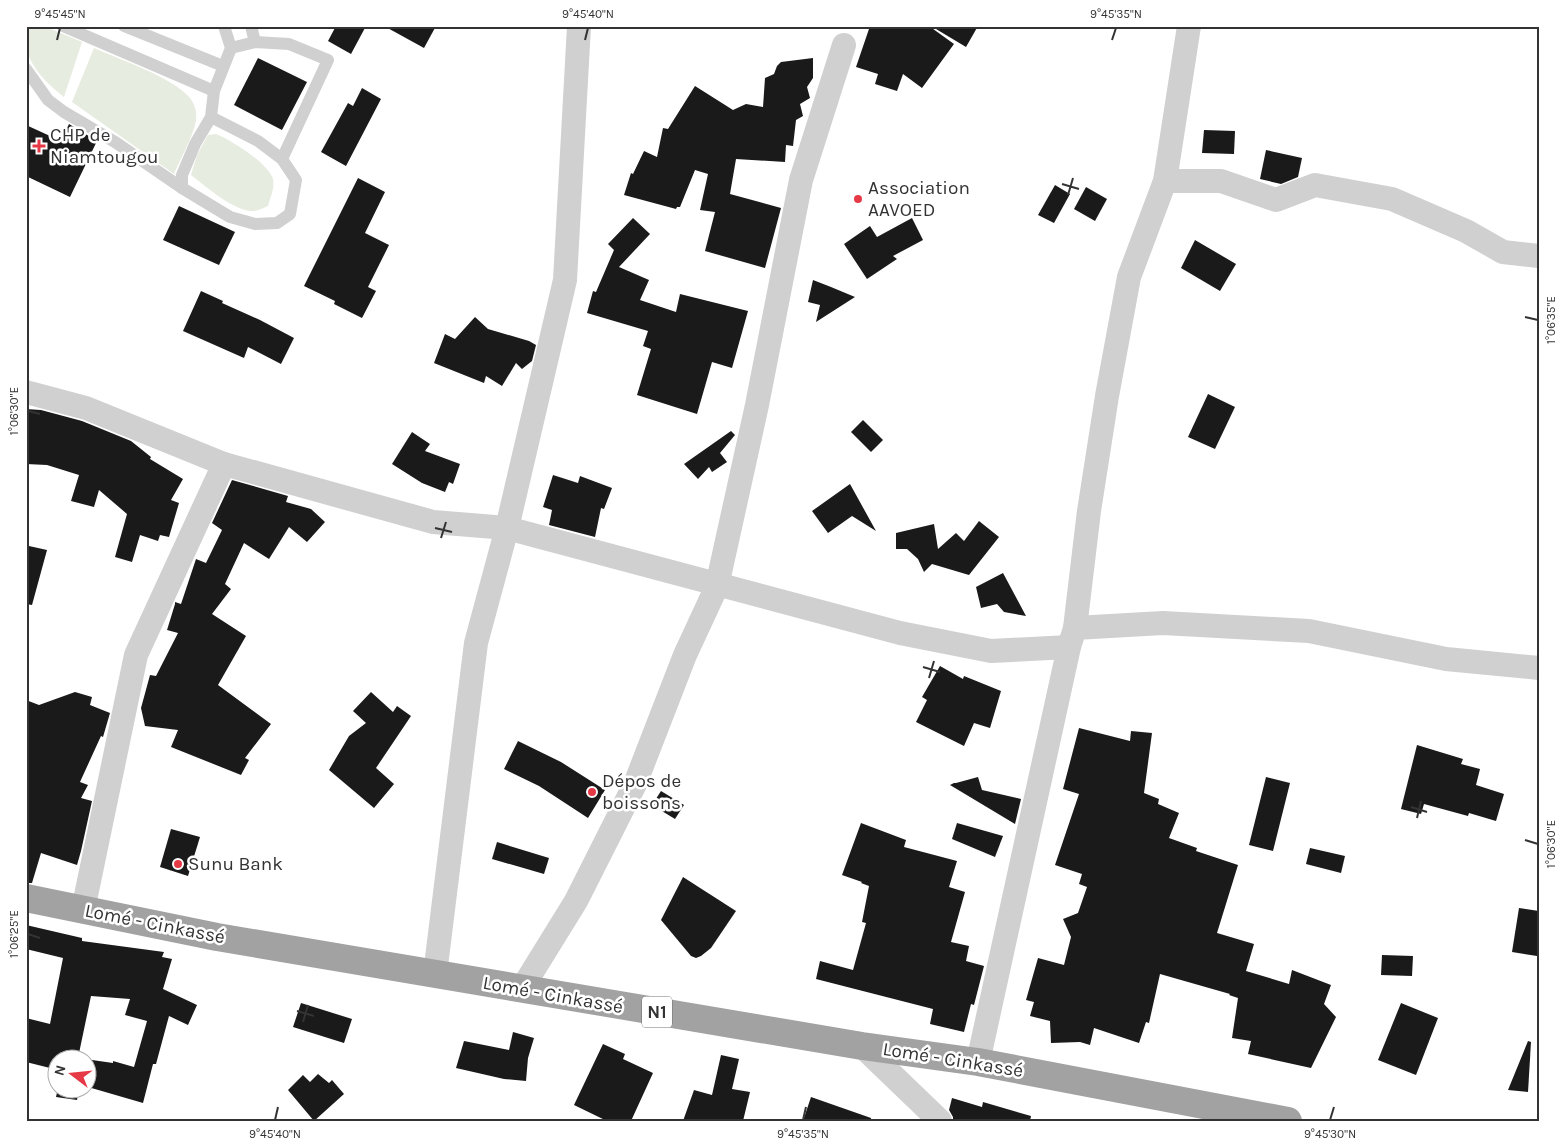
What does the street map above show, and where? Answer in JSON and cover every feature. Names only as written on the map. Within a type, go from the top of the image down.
[{"type":"highway","name":"Lomé - Cinkassé","points":[[26,898],[217,938],[862,1046],[978,1062],[1288,1121]]},
{"type":"street","points":[[435,974],[476,643],[507,528],[565,280],[579,26]]},
{"type":"street","points":[[978,1062],[1072,638],[1107,396],[1129,277],[1165,181],[1189,26]]},
{"type":"street","points":[[521,990],[576,901],[635,784],[685,656],[717,586],[757,405],[801,180],[844,45]]},
{"type":"street","points":[[1165,181],[1221,180],[1276,200],[1315,185],[1392,199],[1466,230],[1504,252],[1539,256]]},
{"type":"street","points":[[26,392],[86,408],[224,464],[433,522],[507,528],[717,586],[900,633],[990,651],[1163,623],[1309,631],[1446,659],[1539,668]]},
{"type":"street","points":[[83,910],[136,655],[224,464]]},
{"type":"street","points":[[862,1046],[940,1121]]},
{"type":"lane","points":[[64,26],[92,32],[214,92]]},
{"type":"lane","points":[[124,26],[223,66]]},
{"type":"lane","points":[[182,188],[182,175],[211,117],[214,92],[231,48],[224,26]]},
{"type":"lane","points":[[252,26],[255,42]]},
{"type":"lane","points":[[231,48],[255,42],[289,44],[328,60],[282,159]]},
{"type":"lane","points":[[26,69],[38,88],[56,106],[115,142],[230,218],[255,224],[277,223],[290,214],[296,180],[282,159],[258,141],[211,117]]},
{"type":"shaded area","points":[[26,26],[44,26],[82,42],[64,97],[47,82],[29,57],[26,45]]},
{"type":"shaded area","points":[[94,48],[159,76],[182,90],[192,100],[196,112],[195,125],[174,174],[72,102]]},
{"type":"shaded area","points":[[216,134],[231,141],[257,159],[270,173],[273,179],[273,186],[268,206],[253,211],[237,207],[220,198],[191,175],[197,155],[208,135]]},
{"type":"building","points":[[336,26],[366,26],[351,54],[328,41]]},
{"type":"building","points":[[384,26],[436,26],[424,48]]},
{"type":"building","points":[[870,26],[929,26],[954,44],[922,88],[903,74],[897,91],[875,84],[878,74],[856,67]]},
{"type":"building","points":[[931,26],[978,26],[966,47]]},
{"type":"building","points":[[258,58],[307,82],[282,130],[234,105]]},
{"type":"building","points":[[813,58],[813,78],[807,87],[810,98],[800,104],[803,116],[796,120],[793,146],[786,145],[785,162],[736,159],[730,194],[781,208],[765,268],[705,251],[715,212],[700,210],[708,174],[695,170],[680,207],[676,209],[624,195],[631,173],[633,174],[644,151],[657,157],[663,128],[668,129],[695,86],[733,110],[746,104],[763,107],[765,78],[774,74],[781,62]]},
{"type":"building","points":[[362,88],[381,99],[346,166],[321,152],[348,103],[353,106]]},
{"type":"building","points":[[69,124],[97,141],[70,197],[26,176],[26,125],[61,141]]},
{"type":"building","points":[[1204,130],[1235,131],[1234,154],[1202,153]]},
{"type":"building","points":[[1266,150],[1302,158],[1298,177],[1281,184],[1260,179]]},
{"type":"building","points":[[358,178],[385,192],[365,233],[389,245],[368,287],[376,291],[362,318],[334,304],[335,301],[304,286]]},
{"type":"building","points":[[1055,185],[1070,194],[1054,223],[1038,215]]},
{"type":"building","points":[[1086,187],[1107,199],[1095,221],[1074,209]]},
{"type":"building","points":[[179,206],[235,232],[219,265],[163,240]]},
{"type":"building","points":[[633,218],[650,234],[619,267],[649,280],[640,300],[676,312],[680,294],[748,311],[732,368],[712,362],[697,414],[637,395],[651,349],[643,346],[648,331],[587,313],[593,291],[596,292],[614,250],[608,244]]},
{"type":"building","points":[[912,218],[923,240],[893,256],[897,259],[867,279],[844,244],[870,226],[877,237]]},
{"type":"building","points":[[1195,240],[1236,264],[1220,291],[1181,268]]},
{"type":"building","points":[[813,280],[855,297],[816,322],[820,305],[808,302]]},
{"type":"building","points":[[201,291],[294,338],[281,364],[248,347],[244,358],[183,331]]},
{"type":"building","points":[[475,317],[488,329],[529,341],[536,345],[532,361],[522,369],[516,363],[502,386],[486,376],[484,383],[434,363],[445,334],[455,339]]},
{"type":"building","points":[[1208,394],[1235,407],[1215,449],[1188,437]]},
{"type":"building","points":[[26,409],[41,410],[82,421],[131,441],[151,457],[150,459],[183,479],[171,500],[179,503],[169,537],[160,535],[158,541],[140,535],[132,562],[115,557],[127,514],[99,490],[94,507],[71,501],[79,475],[47,465],[26,464]]},
{"type":"building","points":[[863,420],[883,440],[871,452],[851,432]]},
{"type":"building","points":[[731,431],[735,435],[720,453],[727,462],[712,472],[709,467],[698,479],[684,464]]},
{"type":"building","points":[[412,432],[430,444],[425,451],[460,464],[453,484],[449,482],[445,492],[422,483],[392,464]]},
{"type":"building","points":[[553,475],[578,483],[580,476],[612,488],[604,509],[601,508],[595,537],[549,525],[552,510],[543,507]]},
{"type":"building","points":[[232,480],[288,496],[286,502],[311,509],[325,522],[307,542],[289,527],[269,559],[244,543],[225,584],[231,589],[212,614],[246,636],[218,685],[271,724],[245,758],[249,760],[241,775],[171,747],[178,730],[145,726],[141,708],[150,675],[156,676],[178,633],[167,630],[175,602],[181,604],[196,559],[206,563],[222,530],[212,523]]},
{"type":"building","points":[[850,484],[876,531],[852,516],[828,533],[812,511]]},
{"type":"building","points":[[979,521],[999,537],[969,575],[932,564],[924,572],[918,559],[907,549],[896,549],[896,533],[934,524],[938,549],[956,533],[964,541]]},
{"type":"building","points":[[29,546],[47,550],[32,605],[26,604],[26,556]]},
{"type":"building","points":[[1003,573],[1026,616],[1004,612],[997,604],[981,608],[976,587]]},
{"type":"building","points":[[940,666],[963,679],[964,676],[1001,691],[990,728],[974,723],[964,746],[916,722],[927,700],[922,697]]},
{"type":"building","points":[[75,692],[92,697],[90,705],[110,713],[103,737],[101,736],[80,782],[88,785],[81,798],[92,801],[81,851],[77,865],[41,853],[32,883],[26,883],[26,700],[39,705]]},
{"type":"building","points":[[371,692],[393,712],[397,706],[411,716],[376,768],[394,784],[374,808],[329,770],[349,736],[366,723],[353,711]]},
{"type":"building","points":[[1079,728],[1130,741],[1131,731],[1152,733],[1144,793],[1159,799],[1158,804],[1179,813],[1169,838],[1197,848],[1196,851],[1238,865],[1217,933],[1254,944],[1246,971],[1289,984],[1292,970],[1331,985],[1324,1004],[1336,1017],[1311,1068],[1248,1054],[1251,1041],[1232,1038],[1238,998],[1160,974],[1149,1023],[1146,1022],[1139,1043],[1094,1028],[1090,1045],[1080,1042],[1051,1043],[1050,1021],[1030,1016],[1034,1002],[1026,1000],[1038,958],[1064,965],[1071,937],[1063,919],[1078,913],[1087,887],[1079,884],[1082,874],[1055,865],[1079,794],[1063,789]]},
{"type":"building","points":[[518,741],[561,762],[605,790],[588,818],[539,786],[504,769]]},
{"type":"building","points":[[1417,745],[1463,759],[1461,764],[1480,769],[1476,785],[1504,794],[1496,821],[1469,813],[1468,816],[1424,804],[1421,814],[1401,809]]},
{"type":"building","points":[[978,777],[982,790],[1021,799],[1015,824],[950,785]]},
{"type":"building","points":[[1266,777],[1290,783],[1273,851],[1249,845]]},
{"type":"building","points":[[661,791],[684,805],[675,819],[652,805]]},
{"type":"building","points":[[861,823],[906,840],[904,847],[957,861],[949,887],[965,892],[951,942],[969,946],[966,961],[984,966],[974,1005],[971,1004],[964,1032],[930,1024],[933,1009],[816,979],[820,961],[853,970],[866,923],[862,922],[869,886],[842,875]]},
{"type":"building","points":[[957,823],[1003,836],[995,857],[952,839]]},
{"type":"building","points":[[171,829],[200,837],[188,876],[160,867]]},
{"type":"building","points":[[497,842],[549,858],[544,874],[492,859]]},
{"type":"building","points":[[1310,848],[1345,856],[1341,873],[1306,864]]},
{"type":"building","points":[[683,877],[736,911],[711,948],[696,958],[691,956],[661,920]]},
{"type":"building","points":[[1519,908],[1539,911],[1537,956],[1512,952]]},
{"type":"building","points":[[26,925],[82,938],[82,941],[164,952],[162,957],[172,959],[163,989],[197,1005],[188,1025],[169,1016],[156,1064],[153,1064],[143,1103],[98,1090],[98,1061],[113,1063],[113,1061],[134,1067],[147,1021],[125,1015],[130,999],[91,996],[80,1050],[48,1050],[48,1068],[26,1062],[26,1018],[50,1024],[63,958],[26,949]]},
{"type":"building","points":[[1382,955],[1413,956],[1412,976],[1381,975]]},
{"type":"building","points":[[301,1003],[352,1019],[344,1043],[293,1027]]},
{"type":"building","points":[[1401,1003],[1438,1018],[1416,1075],[1378,1060]]},
{"type":"building","points":[[513,1032],[534,1038],[528,1058],[526,1081],[504,1079],[456,1068],[464,1041],[509,1050]]},
{"type":"building","points":[[1528,1041],[1531,1042],[1528,1092],[1508,1090]]},
{"type":"building","points":[[603,1044],[625,1054],[623,1059],[653,1073],[631,1121],[607,1121],[574,1105]]},
{"type":"building","points":[[721,1055],[739,1059],[732,1089],[750,1092],[743,1121],[683,1121],[694,1090],[712,1095]]},
{"type":"building","points":[[318,1074],[329,1083],[332,1080],[344,1094],[314,1121],[288,1090],[303,1075],[310,1082]]},
{"type":"building","points":[[811,1097],[871,1118],[871,1121],[803,1121]]},
{"type":"building","points":[[952,1098],[982,1107],[983,1102],[1031,1116],[1030,1121],[953,1121],[949,1110]]},
{"type":"place","name":"CHP de Niamtougou","points":[[39,146]]},
{"type":"place","name":"Association AAVOED","points":[[858,199]]},
{"type":"place","name":"Dépos de boissons","points":[[592,792]]},
{"type":"place","name":"Sunu Bank","points":[[178,864]]}]
